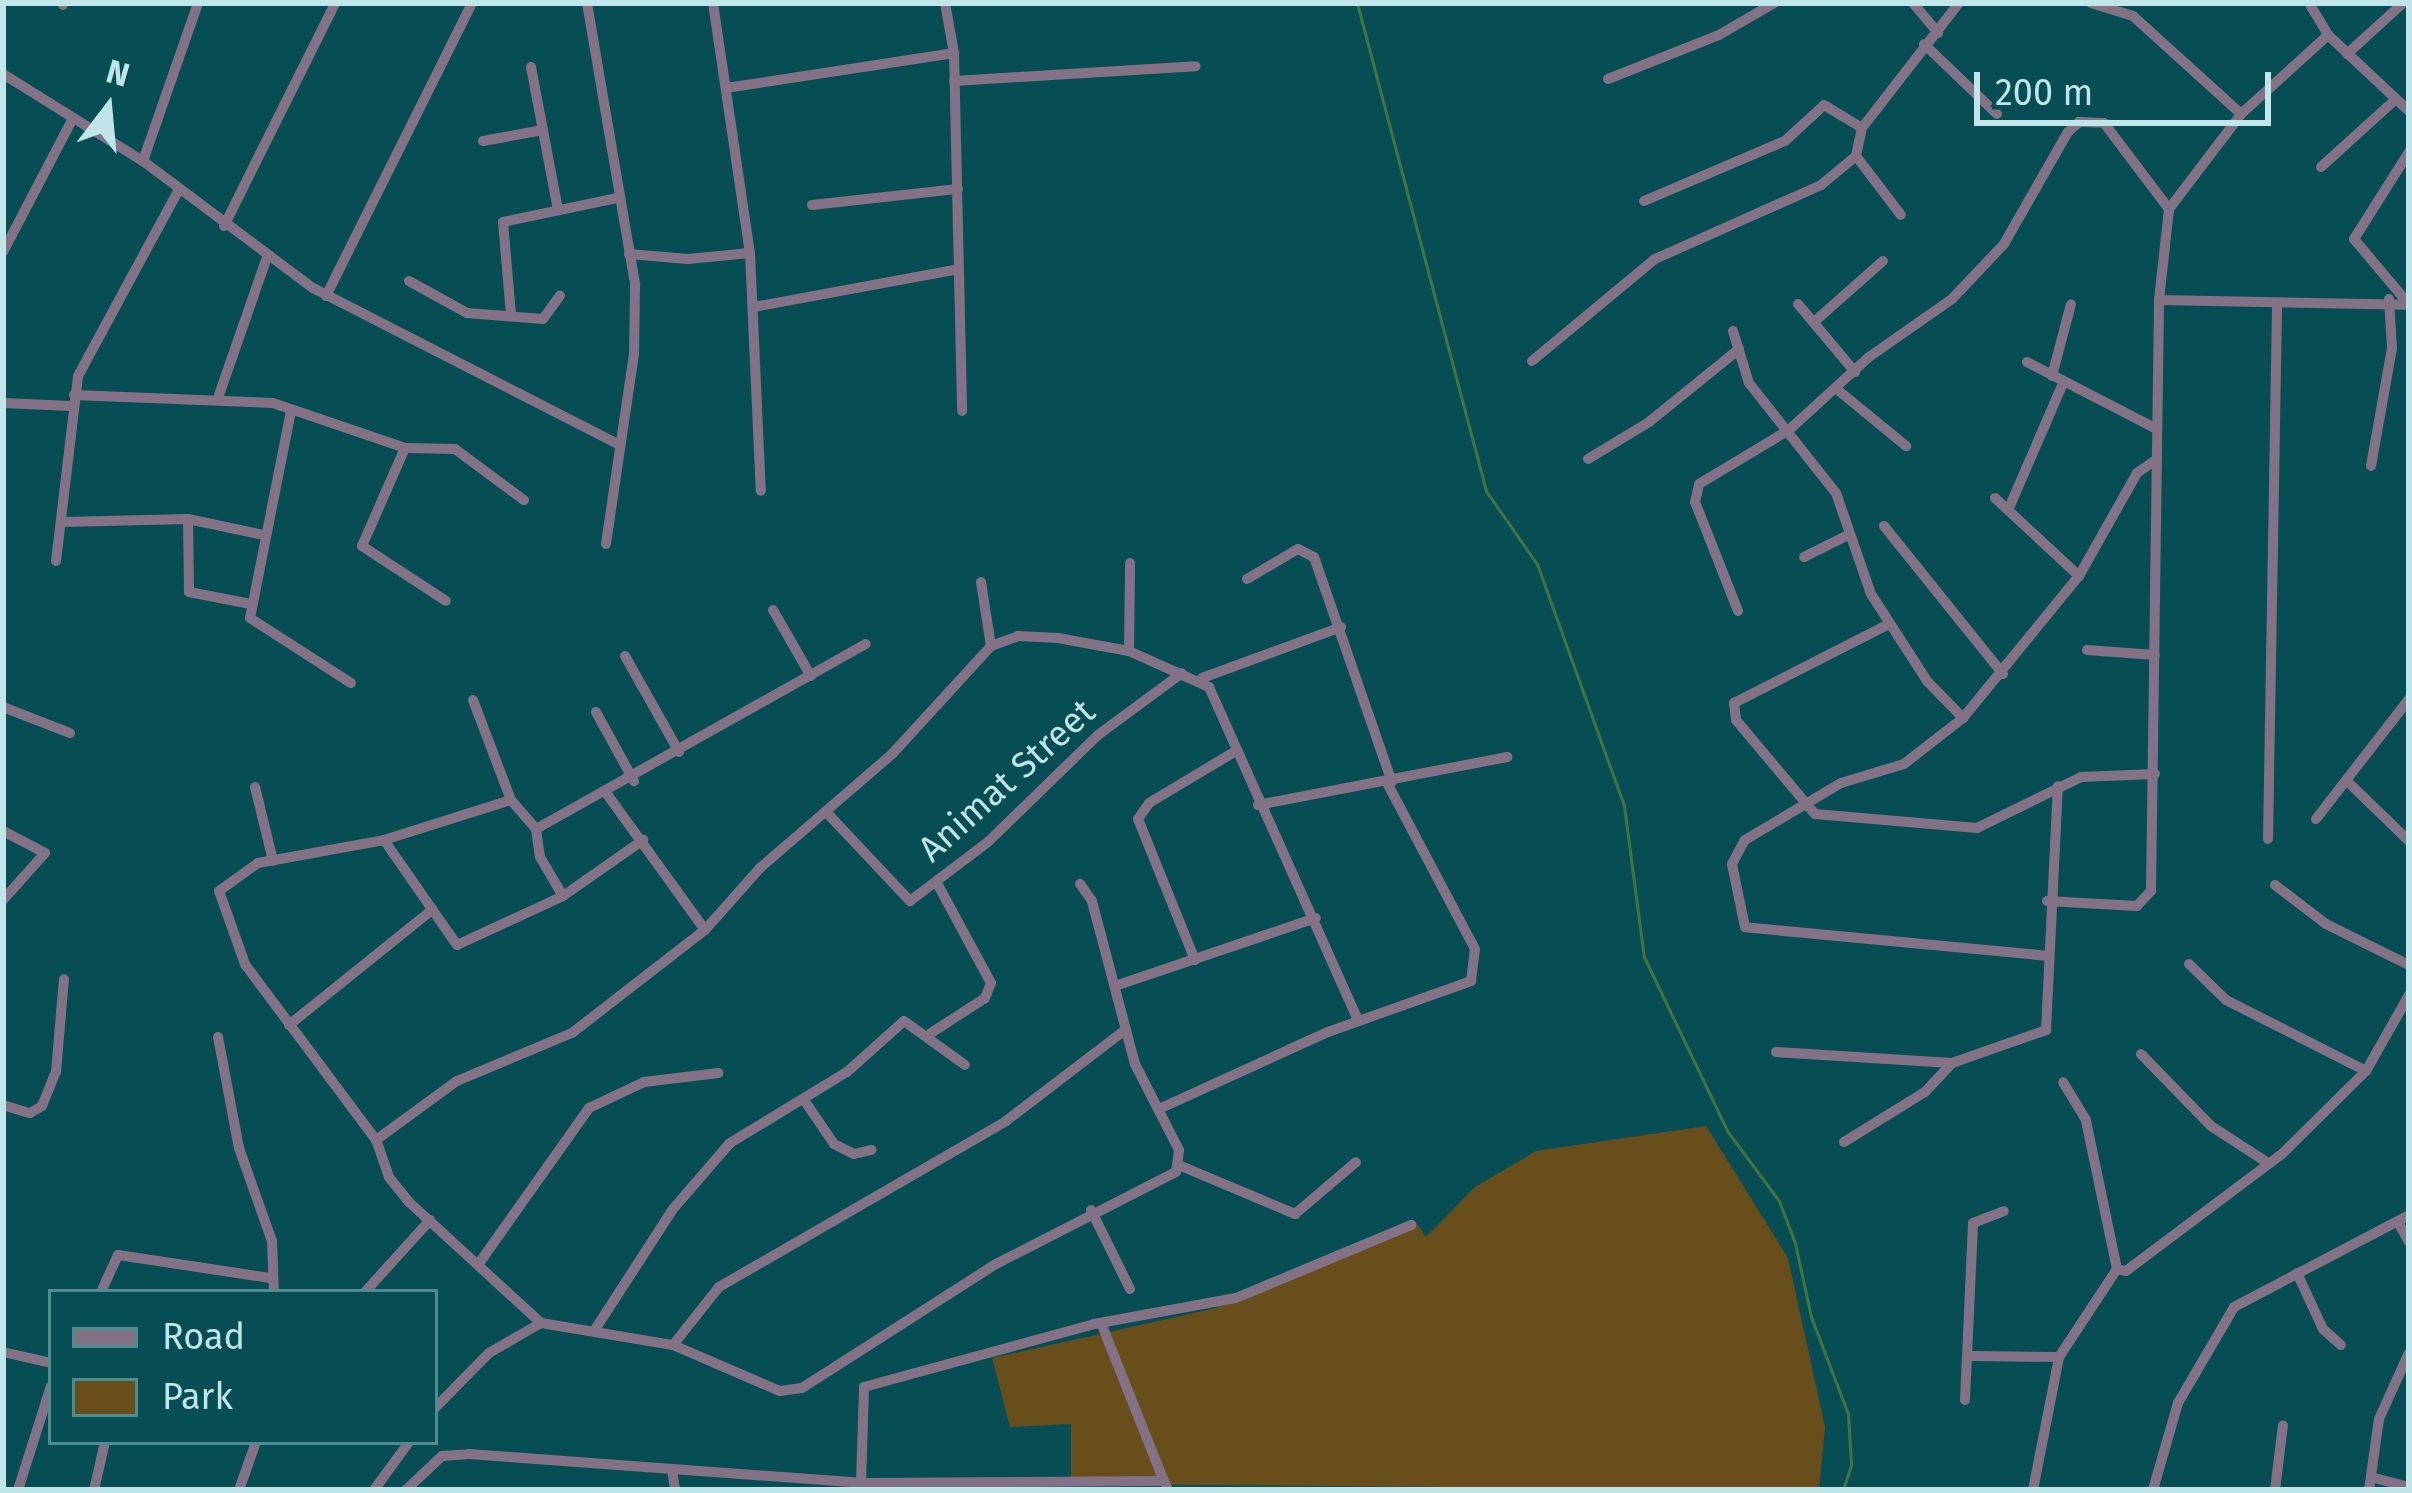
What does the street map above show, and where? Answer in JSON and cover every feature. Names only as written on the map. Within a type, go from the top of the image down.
[{"type":"street","points":[[143,161],[198,3]]},
{"type":"street","points":[[224,226],[335,3]]},
{"type":"street","points":[[326,296],[472,3]]},
{"type":"street","points":[[587,3],[629,254],[634,354],[616,443],[606,544]]},
{"type":"street","points":[[713,3],[750,253],[761,491]]},
{"type":"street","points":[[945,3],[954,52],[962,411]]},
{"type":"street","points":[[1608,79],[1719,35],[1774,3]]},
{"type":"street","points":[[1913,3],[1938,33]]},
{"type":"street","points":[[1532,362],[1655,260],[1821,185],[1856,156],[1862,128],[1960,3]]},
{"type":"street","points":[[2091,3],[2134,9],[2241,114]]},
{"type":"street","points":[[2308,3],[2327,35],[2409,111]]},
{"type":"street","points":[[2347,54],[2403,3]]},
{"type":"street","points":[[2047,901],[2149,900],[2155,774],[2159,301],[2169,209],[2241,114],[2327,35]]},
{"type":"street","points":[[1924,44],[1997,114]]},
{"type":"street","points":[[726,88],[954,52]]},
{"type":"street","points":[[531,67],[558,210]]},
{"type":"street","points":[[954,81],[1196,67]]},
{"type":"street","points":[[3,74],[50,97],[72,120],[143,161],[266,260],[326,296],[616,443]]},
{"type":"street","points":[[2321,167],[2396,99]]},
{"type":"street","points":[[1644,201],[1785,141],[1824,105],[1862,128]]},
{"type":"street","points":[[5,244],[72,120]]},
{"type":"street","points":[[1738,611],[1695,491],[1789,430],[1993,260],[2079,122],[2104,123],[2169,209]]},
{"type":"street","points":[[483,141],[543,130]]},
{"type":"street","points":[[2409,152],[2354,239],[2409,305]]},
{"type":"street","points":[[1856,156],[1901,215]]},
{"type":"street","points":[[812,206],[958,189]]},
{"type":"street","points":[[56,561],[73,401],[97,331],[178,191]]},
{"type":"street","points":[[511,315],[503,222],[617,198]]},
{"type":"street","points":[[629,254],[750,253]]},
{"type":"street","points":[[219,395],[266,260]]},
{"type":"street","points":[[1814,322],[1883,261]]},
{"type":"street","points":[[754,307],[958,269]]},
{"type":"street","points":[[409,281],[455,312],[543,319],[560,296]]},
{"type":"street","points":[[2159,301],[2277,305],[2390,299],[2409,305]]},
{"type":"street","points":[[2371,466],[2392,348],[2390,299]]},
{"type":"street","points":[[1798,304],[1855,372]]},
{"type":"street","points":[[2009,508],[2058,380],[2071,304]]},
{"type":"street","points":[[2268,839],[2277,305]]},
{"type":"street","points":[[1733,331],[1749,383],[1836,493],[1889,623],[1963,718]]},
{"type":"street","points":[[1588,459],[1649,422],[1739,349]]},
{"type":"street","points":[[2027,362],[2157,429]]},
{"type":"street","points":[[1839,391],[1906,446]]},
{"type":"street","points":[[3,403],[219,395],[291,411],[405,448],[455,449],[524,500]]},
{"type":"street","points":[[291,411],[251,604],[255,624],[351,683]]},
{"type":"street","points":[[405,448],[362,546],[446,601]]},
{"type":"street","points":[[2049,956],[1745,927],[1732,864],[1738,845],[1841,783],[1904,764],[1963,718],[2079,576],[2137,472],[2157,459]]},
{"type":"street","points":[[1995,498],[2079,576]]},
{"type":"street","points":[[63,522],[188,519],[264,535]]},
{"type":"street","points":[[188,519],[189,592],[251,604]]},
{"type":"street","points":[[1884,526],[2003,674]]},
{"type":"street","points":[[1804,557],[1850,534]]},
{"type":"street","points":[[1160,1108],[1358,1021],[1471,981],[1477,966],[1389,783],[1341,627],[1309,552],[1298,549],[1247,579]]},
{"type":"street","points":[[1129,651],[1130,563]]},
{"type":"street","points":[[980,582],[992,646]]},
{"type":"street","points":[[773,610],[812,676]]},
{"type":"street","points":[[1889,623],[1735,704],[1736,720],[1823,816],[1977,828],[2094,773],[2155,774]]},
{"type":"street","points":[[376,1140],[458,1081],[572,1033],[671,963],[760,868],[828,814],[992,646],[1033,635],[1129,651],[1202,678],[1341,627]]},
{"type":"street","points":[[536,829],[634,781],[866,644]]},
{"type":"street","points":[[2086,650],[2155,655]]},
{"type":"street","points":[[625,656],[679,752]]},
{"type":"street","name":"Animat Street","points":[[828,814],[903,902],[938,885],[1098,735],[1182,673]]},
{"type":"street","points":[[1202,678],[1258,805],[1316,918],[1358,1021]]},
{"type":"street","points":[[2316,819],[2409,699]]},
{"type":"street","points":[[472,700],[512,800],[536,829],[540,857],[563,896]]},
{"type":"street","points":[[3,706],[70,733]]},
{"type":"street","points":[[596,712],[634,781]]},
{"type":"street","points":[[1195,961],[1138,819],[1148,803],[1236,751]]},
{"type":"street","points":[[1258,805],[1507,757]]},
{"type":"street","points":[[2347,781],[2409,841]]},
{"type":"street","points":[[1776,1052],[1952,1063],[2046,1030],[2047,901],[2058,874],[2059,786]]},
{"type":"street","points":[[256,787],[273,861]]},
{"type":"street","points":[[607,794],[704,929]]},
{"type":"street","points":[[512,800],[384,841],[273,861],[226,884],[218,900],[245,964],[376,1140],[389,1178],[542,1323]]},
{"type":"street","points":[[3,831],[45,854],[3,900]]},
{"type":"street","points":[[384,841],[461,945],[563,896],[643,840]]},
{"type":"street","points":[[1080,884],[1125,1030],[1180,1166],[1295,1214],[1356,1162]]},
{"type":"street","points":[[931,1033],[985,998],[992,983],[938,885]]},
{"type":"street","points":[[2275,885],[2326,924],[2409,965]]},
{"type":"street","points":[[289,1025],[432,910]]},
{"type":"street","points":[[1115,986],[1316,918]]},
{"type":"street","points":[[2188,964],[2226,1000],[2366,1071]]},
{"type":"street","points":[[3,1105],[30,1113],[42,1106],[59,1055],[64,979]]},
{"type":"street","points":[[2117,1269],[2126,1270],[2268,1163],[2366,1071],[2409,995]]},
{"type":"street","points":[[596,1328],[673,1209],[730,1143],[804,1100],[897,1024],[931,1033],[964,1065]]},
{"type":"street","points":[[673,1345],[719,1287],[1006,1121],[1125,1030]]},
{"type":"street","points":[[218,1037],[239,1148],[272,1241],[273,1289]]},
{"type":"street","points":[[2141,1054],[2211,1126],[2268,1163]]},
{"type":"street","points":[[1844,1142],[1925,1092],[1952,1063]]},
{"type":"street","points":[[480,1262],[589,1108],[632,1085],[718,1073]]},
{"type":"street","points":[[2033,1490],[2059,1357],[2117,1269],[2086,1120],[2062,1082]]},
{"type":"street","points":[[804,1100],[835,1144],[854,1154],[872,1150]]},
{"type":"street","points":[[438,1405],[489,1353],[542,1323],[596,1328],[673,1345],[780,1391],[802,1388],[1091,1210],[1180,1166]]},
{"type":"street","points":[[1091,1210],[1130,1289]]},
{"type":"street","points":[[1965,1400],[1972,1356],[1973,1223],[2004,1211]]},
{"type":"street","points":[[2153,1490],[2178,1403],[2234,1306],[2403,1219],[2409,1242]]},
{"type":"street","points":[[368,1289],[430,1220]]},
{"type":"street","points":[[861,1483],[864,1387],[1100,1323],[1237,1298],[1411,1225]]},
{"type":"street","points":[[102,1289],[118,1255],[270,1278]]},
{"type":"street","points":[[2297,1273],[2324,1329],[2341,1345]]},
{"type":"street","points":[[406,1490],[442,1456],[906,1487],[1166,1485],[1100,1323]]},
{"type":"street","points":[[3,1352],[48,1362]]},
{"type":"street","points":[[2409,1353],[2379,1419],[2370,1484],[2409,1487]]},
{"type":"street","points":[[1972,1356],[2059,1357]]},
{"type":"street","points":[[18,1490],[48,1395]]},
{"type":"street","points":[[2275,1490],[2283,1425]]},
{"type":"street","points":[[94,1490],[104,1445]]},
{"type":"street","points":[[239,1490],[255,1445]]},
{"type":"street","points":[[374,1490],[407,1445]]},
{"type":"street","points":[[672,1470],[675,1490]]},
{"type":"green space","points":[[1706,1126],[1788,1258],[1825,1427],[1819,1490],[1071,1484],[1071,1424],[1010,1427],[992,1358],[1216,1308],[1415,1221],[1426,1237],[1475,1187],[1536,1151]]},
{"type":"waterway","points":[[1357,3],[1486,491],[1537,564],[1624,806],[1644,957],[1728,1132],[1779,1201],[1795,1243],[1811,1317],[1848,1414],[1851,1465],[1843,1490]]}]
